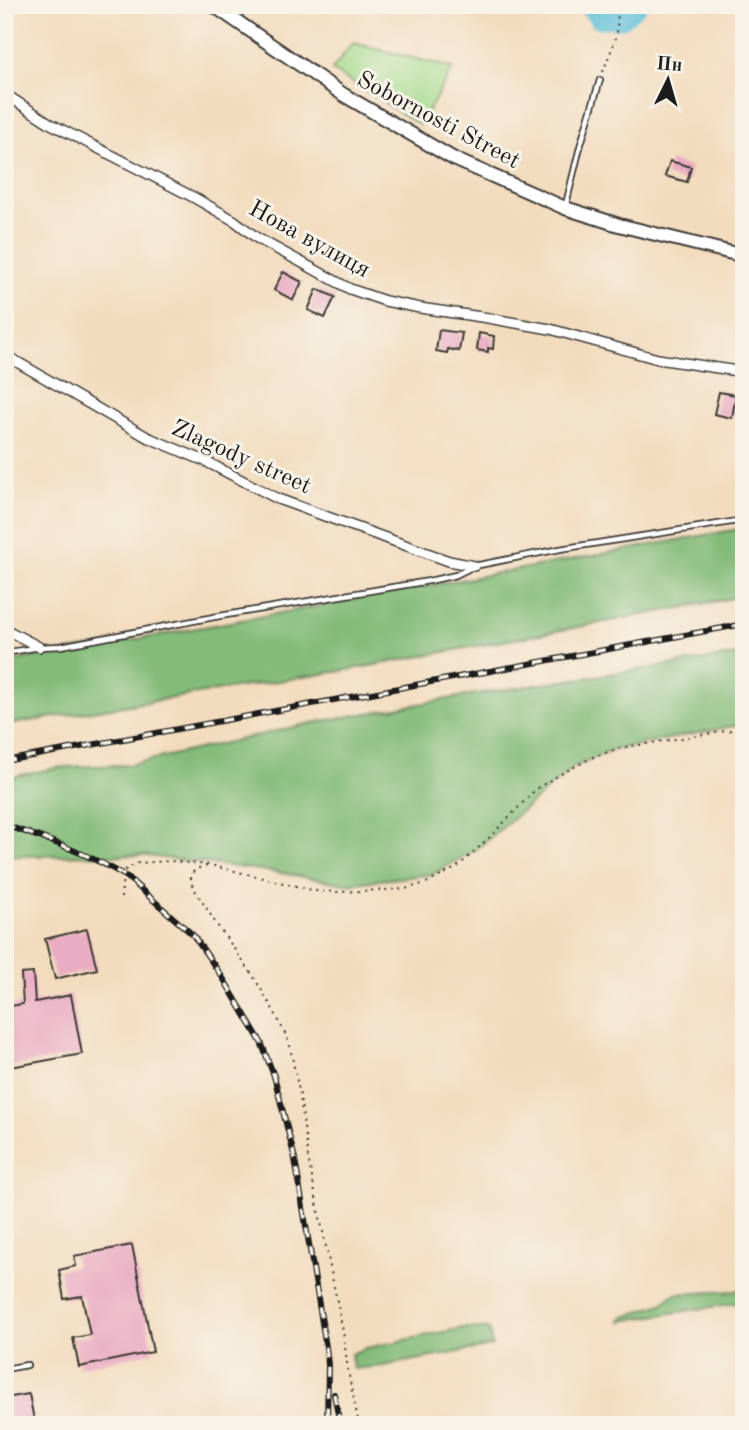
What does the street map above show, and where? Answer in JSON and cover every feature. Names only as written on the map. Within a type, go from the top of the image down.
[{"type":"street","name":"Sobornosti Street","points":[[213,5],[344,95],[454,159],[565,208],[619,225],[744,256]]},
{"type":"street","name":"Нова вулиця","points":[[5,94],[51,124],[235,220],[257,238],[350,289],[408,306],[550,329],[658,359],[744,372]]},
{"type":"street","name":"Zlagody street","points":[[5,355],[147,438],[205,461],[278,499],[449,561],[474,566]]},
{"type":"street","points":[[5,629],[39,647]]},
{"type":"lane","points":[[565,208],[600,80]]},
{"type":"lane","points":[[5,653],[61,646],[214,617],[429,582],[456,575],[474,566],[560,549],[744,520]]},
{"type":"lane","points":[[5,1369],[27,1365]]},
{"type":"path","points":[[600,80],[617,35],[618,5]]},
{"type":"path","points":[[121,898],[123,874],[126,869],[138,863],[170,861],[210,865],[316,891],[405,889],[429,882],[456,868],[537,788],[593,757],[620,748],[744,728]]},
{"type":"path","points":[[210,865],[199,867],[192,873],[193,887],[252,974],[289,1042],[300,1096],[308,1158],[359,1425]]},
{"type":"green space","points":[[353,43],[453,68],[420,125],[332,70]]},
{"type":"green space","points":[[744,528],[744,596],[353,669],[5,725],[5,662]]},
{"type":"green space","points":[[744,654],[744,724],[612,750],[574,767],[478,848],[433,874],[346,884],[269,871],[139,855],[5,856],[5,778],[62,767],[128,765],[312,723],[476,694]]},
{"type":"green space","points":[[744,1289],[744,1302],[620,1321],[621,1318],[662,1304],[674,1294]]},
{"type":"green space","points":[[463,1328],[489,1329],[492,1346],[353,1369],[351,1354],[366,1348]]},
{"type":"building","points":[[670,161],[691,167],[687,182],[665,176]]},
{"type":"building","points":[[283,272],[302,282],[293,300],[274,290]]},
{"type":"building","points":[[317,289],[335,297],[325,318],[308,310]]},
{"type":"building","points":[[439,330],[462,333],[459,351],[436,351]]},
{"type":"building","points":[[479,333],[494,336],[493,349],[488,348],[488,352],[477,350]]},
{"type":"building","points":[[719,392],[736,395],[732,418],[714,414]]},
{"type":"building","points":[[87,929],[97,969],[55,979],[45,939]]},
{"type":"building","points":[[33,973],[35,1002],[71,995],[82,1054],[5,1068],[5,1007],[23,1004],[21,974]]},
{"type":"building","points":[[132,1245],[153,1352],[79,1367],[73,1338],[90,1335],[82,1296],[64,1299],[59,1270],[76,1266],[74,1256]]},
{"type":"building","points":[[29,1394],[35,1425],[5,1425],[5,1398]]},
{"type":"waterway","points":[[587,5],[599,19],[622,19],[638,5]]},
{"type":"railway","points":[[5,761],[744,624]]},
{"type":"railway","points":[[5,825],[83,854],[127,877],[193,935],[223,978],[261,1042],[274,1076],[295,1159],[326,1347],[327,1425]]},
{"type":"railway","points":[[334,1394],[340,1425]]}]
